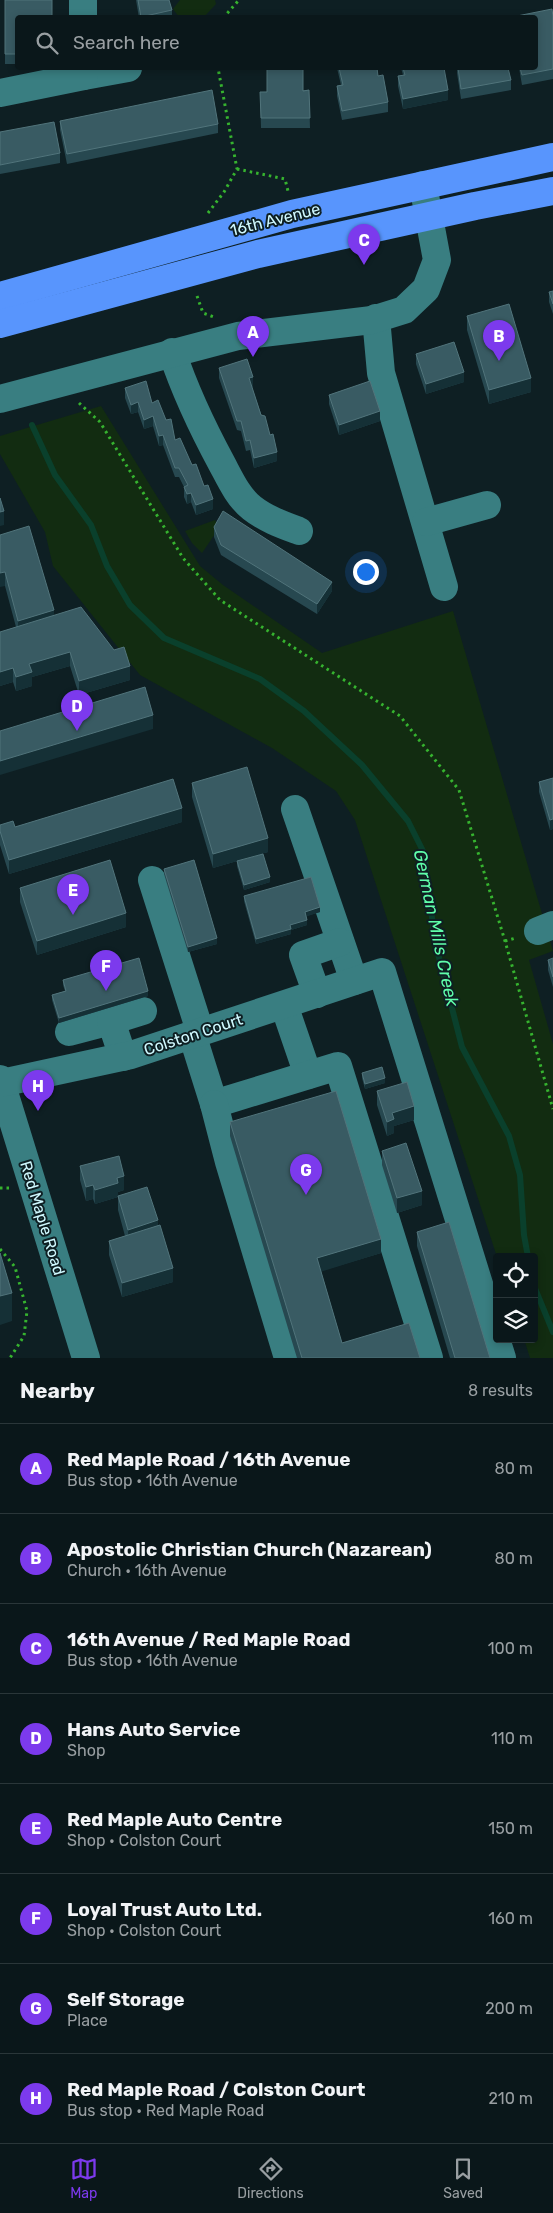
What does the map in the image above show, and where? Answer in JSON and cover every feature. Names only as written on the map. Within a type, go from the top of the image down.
[{"type":"main road","name":"16th Avenue","points":[[0,296],[247,225],[553,157]]},
{"type":"main road","name":"16th Avenue","points":[[0,324],[258,254],[553,191]]},
{"type":"street","points":[[83,0],[84,15]]},
{"type":"street","points":[[0,93],[84,72],[106,70]]},
{"type":"street","points":[[0,399],[172,352],[251,333],[310,328],[376,318],[404,310],[426,289],[437,260],[423,185]]},
{"type":"street","points":[[376,318],[381,374],[444,587]]},
{"type":"street","points":[[172,352],[184,389],[235,488],[251,508],[275,522],[299,531]]},
{"type":"street","points":[[426,522],[487,505]]},
{"type":"street","points":[[295,809],[354,981]]},
{"type":"street","points":[[152,880],[196,1032],[229,1162],[288,1358]]},
{"type":"street","points":[[317,994],[303,955],[340,942]]},
{"type":"street","name":"Colston Court","points":[[1,1081],[122,1057],[382,972],[502,1358]]},
{"type":"street","points":[[284,1004],[308,1076]]},
{"type":"street","points":[[69,1032],[144,1011]]},
{"type":"street","points":[[111,1021],[122,1057]]},
{"type":"street","points":[[214,1104],[338,1066],[428,1358]]},
{"type":"street","name":"Red Maple Road","points":[[1,1081],[86,1358]]},
{"type":"path","points":[[226,15],[239,0]]},
{"type":"path","points":[[208,212],[224,192],[238,169],[218,70]]},
{"type":"path","points":[[238,169],[285,179],[288,191]]},
{"type":"path","points":[[197,296],[203,313],[215,318],[217,321]]},
{"type":"path","points":[[77,402],[100,422],[183,558],[220,600],[400,716],[459,790],[508,950],[553,1108]]},
{"type":"path","points":[[0,1249],[15,1267],[27,1311],[24,1336],[10,1358]]},
{"type":"green space","points":[[180,0],[215,0],[216,4],[206,15],[178,15],[173,9]]},
{"type":"green space","points":[[101,406],[200,566],[223,585],[322,653],[453,611],[553,951],[529,960],[553,1044],[553,1358],[530,1358],[525,1343],[538,1343],[538,1253],[496,1253],[355,820],[336,791],[272,748],[140,675],[53,566],[45,532],[0,454],[0,436]]},
{"type":"green space","points":[[215,520],[219,528],[202,553],[192,543],[185,531]]},
{"type":"building","points":[[5,0],[52,0],[52,15],[15,15],[15,54],[5,54]]},
{"type":"building","points":[[138,0],[169,0],[172,10],[141,15]]},
{"type":"building","points":[[552,9],[553,69],[522,75],[521,70],[538,70],[538,15],[522,15]]},
{"type":"building","points":[[267,70],[303,70],[303,91],[309,90],[310,118],[261,118],[260,92],[267,92]]},
{"type":"building","points":[[339,70],[377,70],[378,76],[383,75],[388,102],[342,111],[337,86],[343,85]]},
{"type":"building","points":[[404,70],[444,70],[448,90],[403,99],[398,76],[405,75]]},
{"type":"building","points":[[458,70],[508,70],[511,80],[461,89]]},
{"type":"building","points":[[212,90],[218,124],[67,154],[60,121]]},
{"type":"building","points":[[54,122],[60,153],[0,165],[0,132]]},
{"type":"building","points":[[553,291],[553,304],[549,292]]},
{"type":"building","points":[[509,304],[531,378],[489,390],[467,316]]},
{"type":"building","points":[[454,342],[464,372],[426,384],[416,354]]},
{"type":"building","points":[[247,359],[253,377],[249,378],[261,415],[265,416],[270,435],[273,434],[277,452],[254,458],[250,440],[246,441],[241,421],[237,421],[219,368]]},
{"type":"building","points":[[146,381],[152,403],[158,400],[166,420],[171,419],[175,440],[180,438],[192,465],[196,464],[204,486],[208,485],[213,499],[196,505],[191,493],[187,494],[184,487],[188,485],[179,468],[175,468],[163,435],[159,436],[153,416],[144,420],[138,402],[131,405],[125,388]]},
{"type":"building","points":[[370,381],[380,411],[339,425],[329,395]]},
{"type":"building","points":[[0,498],[4,511],[0,512]]},
{"type":"building","points":[[223,511],[332,582],[317,604],[221,545],[214,527]]},
{"type":"building","points":[[29,526],[54,610],[18,621],[5,572],[0,573],[0,535]]},
{"type":"building","points":[[81,607],[114,650],[124,647],[130,666],[79,681],[70,652],[29,664],[32,672],[16,677],[13,668],[0,672],[0,632]]},
{"type":"building","points":[[145,687],[153,715],[0,761],[0,731]]},
{"type":"building","points":[[247,767],[268,838],[213,854],[192,783]]},
{"type":"building","points":[[553,778],[553,819],[550,820],[539,782]]},
{"type":"building","points":[[173,779],[182,808],[9,860],[0,825],[13,821],[15,827]]},
{"type":"building","points":[[263,854],[270,877],[244,885],[237,861]]},
{"type":"building","points":[[110,860],[126,913],[37,941],[20,888]]},
{"type":"building","points":[[194,860],[217,938],[188,947],[164,869]]},
{"type":"building","points":[[311,877],[320,907],[305,912],[307,920],[290,925],[291,929],[256,939],[244,896]]},
{"type":"building","points":[[139,958],[148,991],[59,1018],[52,995],[66,991],[63,980]]},
{"type":"building","points":[[553,958],[553,977],[548,960]]},
{"type":"building","points":[[382,1067],[385,1078],[365,1084],[362,1073]]},
{"type":"building","points":[[407,1082],[414,1106],[392,1113],[394,1119],[387,1122],[377,1091]]},
{"type":"building","points":[[336,1091],[381,1239],[317,1258],[342,1343],[409,1323],[420,1358],[302,1358],[230,1122]]},
{"type":"building","points":[[406,1143],[422,1191],[397,1198],[382,1151]]},
{"type":"building","points":[[119,1156],[124,1176],[117,1178],[118,1183],[95,1190],[93,1185],[86,1187],[80,1166]]},
{"type":"building","points":[[147,1187],[158,1220],[128,1230],[118,1196]]},
{"type":"building","points":[[449,1222],[490,1358],[455,1358],[417,1232]]},
{"type":"building","points":[[160,1225],[173,1268],[122,1283],[109,1241]]},
{"type":"building","points":[[0,1253],[12,1293],[0,1296]]},
{"type":"waterway","name":"German Mills Creek","points":[[32,425],[55,475],[91,525],[107,566],[130,605],[164,638],[260,679],[304,711],[362,765],[408,821],[424,853],[435,942],[462,1047],[509,1136],[520,1175],[524,1235],[527,1253]]},
{"type":"waterway","name":"German Mills Creek","points":[[538,1296],[553,1332]]},
{"type":"place","name":"16th Avenue / Red Maple Road","points":[[364,265]]},
{"type":"place","name":"Red Maple Road / 16th Avenue","points":[[253,357]]},
{"type":"place","name":"Apostolic Christian Church (Nazarean)","points":[[499,361]]},
{"type":"place","name":"Hans Auto Service","points":[[77,731]]},
{"type":"place","name":"Red Maple Auto Centre","points":[[73,915]]},
{"type":"place","name":"Loyal Trust Auto Ltd.","points":[[106,991]]},
{"type":"place","name":"Red Maple Road / Colston Court","points":[[38,1111]]},
{"type":"place","name":"Self Storage","points":[[306,1195]]}]
